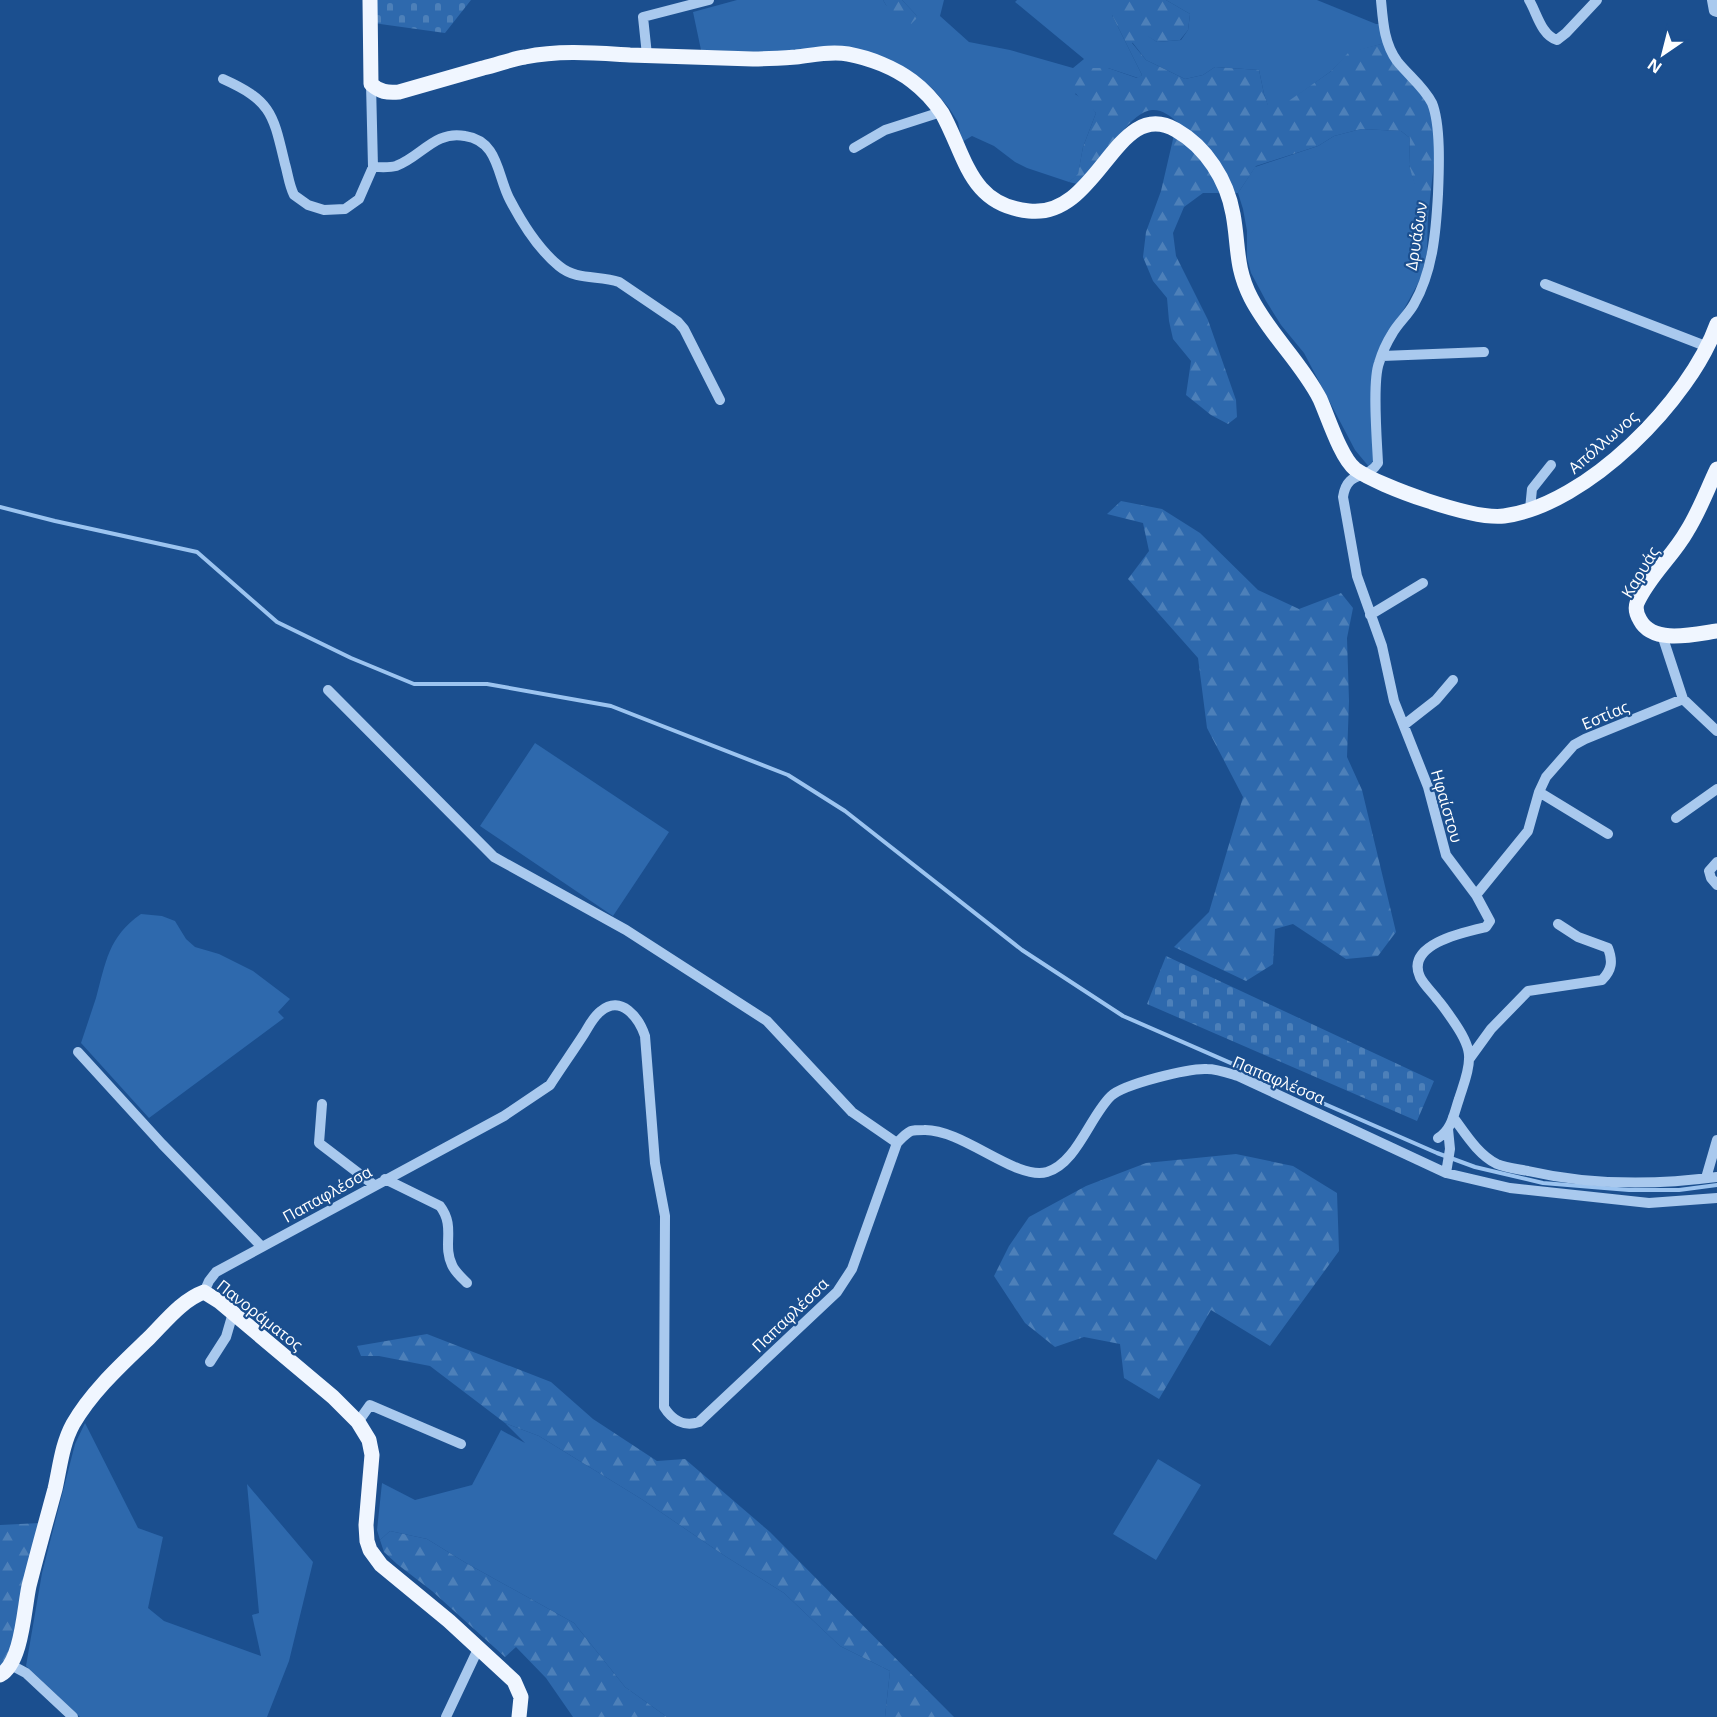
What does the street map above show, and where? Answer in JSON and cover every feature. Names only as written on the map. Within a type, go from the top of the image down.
[{"type":"main road","points":[[370,0],[371,84],[386,93],[399,92],[524,57],[572,52],[758,59],[826,52],[849,54],[881,64],[904,75],[924,91],[941,112],[979,188],[1003,204],[1030,212],[1052,210],[1067,203],[1081,191],[1130,134],[1143,125],[1152,122],[1162,123],[1189,139],[1218,172],[1234,215],[1239,270],[1250,295],[1264,322],[1307,376],[1350,464],[1364,473]]},
{"type":"main road","name":"Απόλλωνος","points":[[1364,473],[1378,482],[1469,513],[1500,516],[1530,509],[1571,492],[1586,482],[1649,427],[1682,388],[1708,347],[1717,324]]},
{"type":"main road","name":"Καρυάς","points":[[1662,635],[1651,632],[1643,626],[1638,618],[1637,604],[1651,580],[1687,533],[1717,469]]},
{"type":"main road","points":[[1662,635],[1686,636],[1717,632]]},
{"type":"main road","name":"Πανοράματος","points":[[6,1670],[17,1650],[29,1589],[62,1454],[72,1426],[121,1365],[190,1299],[204,1292],[233,1313],[333,1397],[358,1422],[369,1440],[372,1455],[366,1525],[370,1550],[381,1565],[506,1671],[518,1686],[521,1703],[519,1717]]},
{"type":"street","points":[[647,56],[643,17],[709,0]]},
{"type":"street","name":"Δρυάδων","points":[[1364,473],[1375,468],[1378,463],[1376,384],[1378,364],[1392,333],[1413,307],[1419,295],[1429,266],[1437,202],[1436,114],[1430,100],[1396,59],[1387,41],[1381,0]]},
{"type":"street","points":[[1529,0],[1545,32],[1557,40],[1563,37],[1597,0]]},
{"type":"street","points":[[1712,0],[1714,11],[1717,12]]},
{"type":"street","points":[[223,79],[247,90],[263,103],[279,137],[291,189],[300,200],[324,210],[345,209],[358,199],[373,167],[371,84]]},
{"type":"street","points":[[854,148],[885,129],[941,112]]},
{"type":"street","points":[[373,167],[394,166],[445,136],[471,137],[485,145],[495,157],[509,198],[538,244],[550,258],[561,268],[574,275],[620,282],[678,322],[684,329],[720,400]]},
{"type":"street","points":[[1545,284],[1708,347]]},
{"type":"street","points":[[1382,356],[1484,352]]},
{"type":"street","points":[[1530,509],[1532,489],[1551,465]]},
{"type":"street","name":"Ηφαίστου","points":[[1364,473],[1353,477],[1345,488],[1343,497],[1355,568],[1382,646],[1394,702],[1428,787],[1446,855],[1476,895],[1490,921],[1486,927],[1453,935],[1435,944],[1427,949],[1417,965],[1421,978],[1463,1035],[1470,1058]]},
{"type":"street","points":[[1370,615],[1423,583]]},
{"type":"street","points":[[1662,635],[1683,699],[1717,731]]},
{"type":"street","points":[[1404,725],[1436,700],[1453,680]]},
{"type":"street","points":[[328,690],[494,857],[626,930],[767,1021],[852,1112],[897,1143]]},
{"type":"street","name":"Εστίας","points":[[1476,895],[1528,831],[1539,792],[1546,777],[1574,746],[1585,739],[1683,699]]},
{"type":"street","points":[[1676,818],[1717,789]]},
{"type":"street","points":[[1539,792],[1608,834]]},
{"type":"street","points":[[1717,862],[1709,871],[1717,885]]},
{"type":"street","points":[[1438,1137],[1448,1129],[1453,1117],[1470,1058],[1491,1029],[1528,991],[1602,980],[1610,971],[1612,957],[1608,948],[1578,937],[1558,924]]},
{"type":"street","name":"Παπαφλέσσα","points":[[204,1292],[208,1281],[216,1272],[504,1116],[543,1091],[550,1085],[599,1012],[615,1005],[633,1013],[641,1024],[645,1036],[655,1163],[666,1216],[664,1407],[675,1420],[692,1425],[699,1422],[837,1292],[845,1281],[897,1143],[912,1130],[948,1133],[1021,1169],[1045,1173],[1056,1168],[1068,1158],[1111,1096],[1124,1088],[1156,1078],[1206,1069],[1238,1076],[1447,1168],[1510,1188],[1649,1203],[1717,1198]]},
{"type":"street","points":[[78,1052],[162,1144],[262,1247]]},
{"type":"street","points":[[322,1104],[319,1143],[374,1185]]},
{"type":"street","points":[[1453,1117],[1479,1151],[1496,1163],[1553,1177],[1624,1182],[1711,1178],[1717,1140]]},
{"type":"street","points":[[1447,1168],[1450,1149],[1448,1129]]},
{"type":"street","points":[[385,1179],[440,1206],[449,1223],[450,1262],[454,1270],[467,1283]]},
{"type":"street","points":[[210,1362],[226,1337],[233,1313]]},
{"type":"street","points":[[358,1422],[370,1404],[461,1444]]},
{"type":"street","points":[[446,1717],[479,1647]]},
{"type":"street","points":[[6,1670],[26,1673],[73,1717]]},
{"type":"green space","points":[[373,0],[471,0],[445,33],[373,23]]},
{"type":"green space","points":[[737,0],[883,0],[886,5],[917,16],[902,0],[944,0],[940,16],[969,42],[1010,50],[1073,68],[1084,59],[1015,2],[1017,0],[1112,0],[1112,15],[1142,75],[1138,78],[1108,68],[1075,94],[1088,102],[1096,113],[1083,147],[1078,175],[1069,182],[1027,168],[994,146],[972,136],[962,142],[958,122],[949,108],[933,89],[908,70],[796,53],[701,50],[693,12]]},
{"type":"green space","points":[[883,0],[902,0],[918,17],[911,24],[886,5]]},
{"type":"green space","points":[[1112,0],[1166,0],[1190,14],[1188,30],[1180,40],[1157,42],[1144,34],[1132,43],[1146,60],[1185,79],[1203,75],[1215,67],[1259,70],[1268,105],[1280,107],[1330,72],[1349,52],[1385,43],[1429,101],[1437,135],[1428,217],[1425,217],[1420,204],[1409,165],[1410,138],[1401,131],[1361,129],[1334,136],[1318,146],[1256,166],[1238,193],[1203,193],[1184,207],[1173,233],[1176,256],[1208,320],[1236,400],[1237,417],[1228,424],[1211,415],[1186,395],[1191,361],[1173,339],[1167,298],[1153,281],[1143,257],[1146,232],[1161,191],[1177,122],[1169,115],[1159,111],[1144,112],[1129,124],[1097,165],[1077,184],[1069,182],[1078,174],[1083,147],[1096,113],[1072,88],[1076,78],[1085,68],[1108,68],[1137,78],[1142,75],[1112,15]]},
{"type":"green space","points":[[1166,0],[1317,0],[1381,24],[1385,43],[1349,53],[1330,72],[1280,108],[1268,106],[1259,70],[1215,67],[1203,75],[1185,79],[1146,60],[1132,42],[1144,33],[1157,42],[1181,40],[1188,30],[1190,14]]},
{"type":"green space","points":[[1361,129],[1401,131],[1410,138],[1409,165],[1425,216],[1428,217],[1427,252],[1421,278],[1376,360],[1374,458],[1370,468],[1355,450],[1304,353],[1281,325],[1251,273],[1247,258],[1247,231],[1238,193],[1255,167],[1318,146],[1334,136]]},
{"type":"green space","points":[[1121,501],[1162,509],[1200,533],[1258,590],[1299,609],[1341,593],[1353,608],[1347,638],[1349,701],[1347,757],[1362,790],[1396,932],[1378,956],[1346,959],[1293,924],[1275,929],[1273,964],[1246,981],[1174,947],[1209,912],[1243,797],[1207,728],[1198,658],[1128,579],[1149,551],[1143,523],[1107,514]]},
{"type":"green space","points":[[535,743],[669,832],[613,916],[480,826]]},
{"type":"green space","points":[[141,914],[162,916],[175,921],[186,939],[195,947],[219,954],[253,971],[290,999],[278,1012],[284,1018],[149,1118],[81,1043],[110,951],[121,932]]},
{"type":"green space","points":[[1166,956],[1434,1081],[1417,1121],[1147,1004]]},
{"type":"green space","points":[[1236,1154],[1293,1166],[1337,1193],[1339,1251],[1270,1346],[1211,1310],[1159,1399],[1124,1378],[1120,1344],[1084,1337],[1055,1347],[1025,1323],[994,1276],[1009,1246],[1029,1217],[1086,1186],[1146,1163]]},
{"type":"green space","points":[[427,1334],[551,1382],[593,1419],[657,1461],[685,1459],[770,1532],[954,1717],[885,1717],[890,1671],[840,1646],[784,1593],[643,1500],[539,1436],[505,1423],[430,1366],[379,1356],[361,1356],[357,1346]]},
{"type":"green space","points":[[85,1423],[138,1528],[163,1537],[148,1608],[164,1621],[261,1656],[252,1615],[259,1613],[247,1484],[313,1562],[289,1661],[267,1717],[80,1717],[26,1666],[42,1573],[75,1444]]},
{"type":"green space","points":[[505,1423],[539,1436],[643,1500],[784,1593],[840,1646],[890,1671],[885,1717],[667,1717],[625,1687],[574,1623],[427,1539],[390,1531],[380,1540],[377,1530],[382,1483],[415,1500],[472,1485],[501,1430],[525,1443]]},
{"type":"green space","points":[[1158,1459],[1201,1485],[1156,1560],[1113,1534]]},
{"type":"green space","points":[[40,1523],[16,1636],[0,1671],[0,1525]]},
{"type":"green space","points":[[390,1531],[427,1539],[574,1623],[625,1687],[667,1717],[573,1717],[546,1678],[516,1647],[505,1657],[432,1591],[384,1552],[380,1540]]},
{"type":"waterway","points":[[0,507],[197,552],[277,622],[351,658],[414,684],[487,684],[611,706],[788,775],[845,811],[1022,950],[1123,1016],[1437,1153],[1475,1167],[1543,1183],[1629,1190],[1679,1190],[1717,1185]]}]
